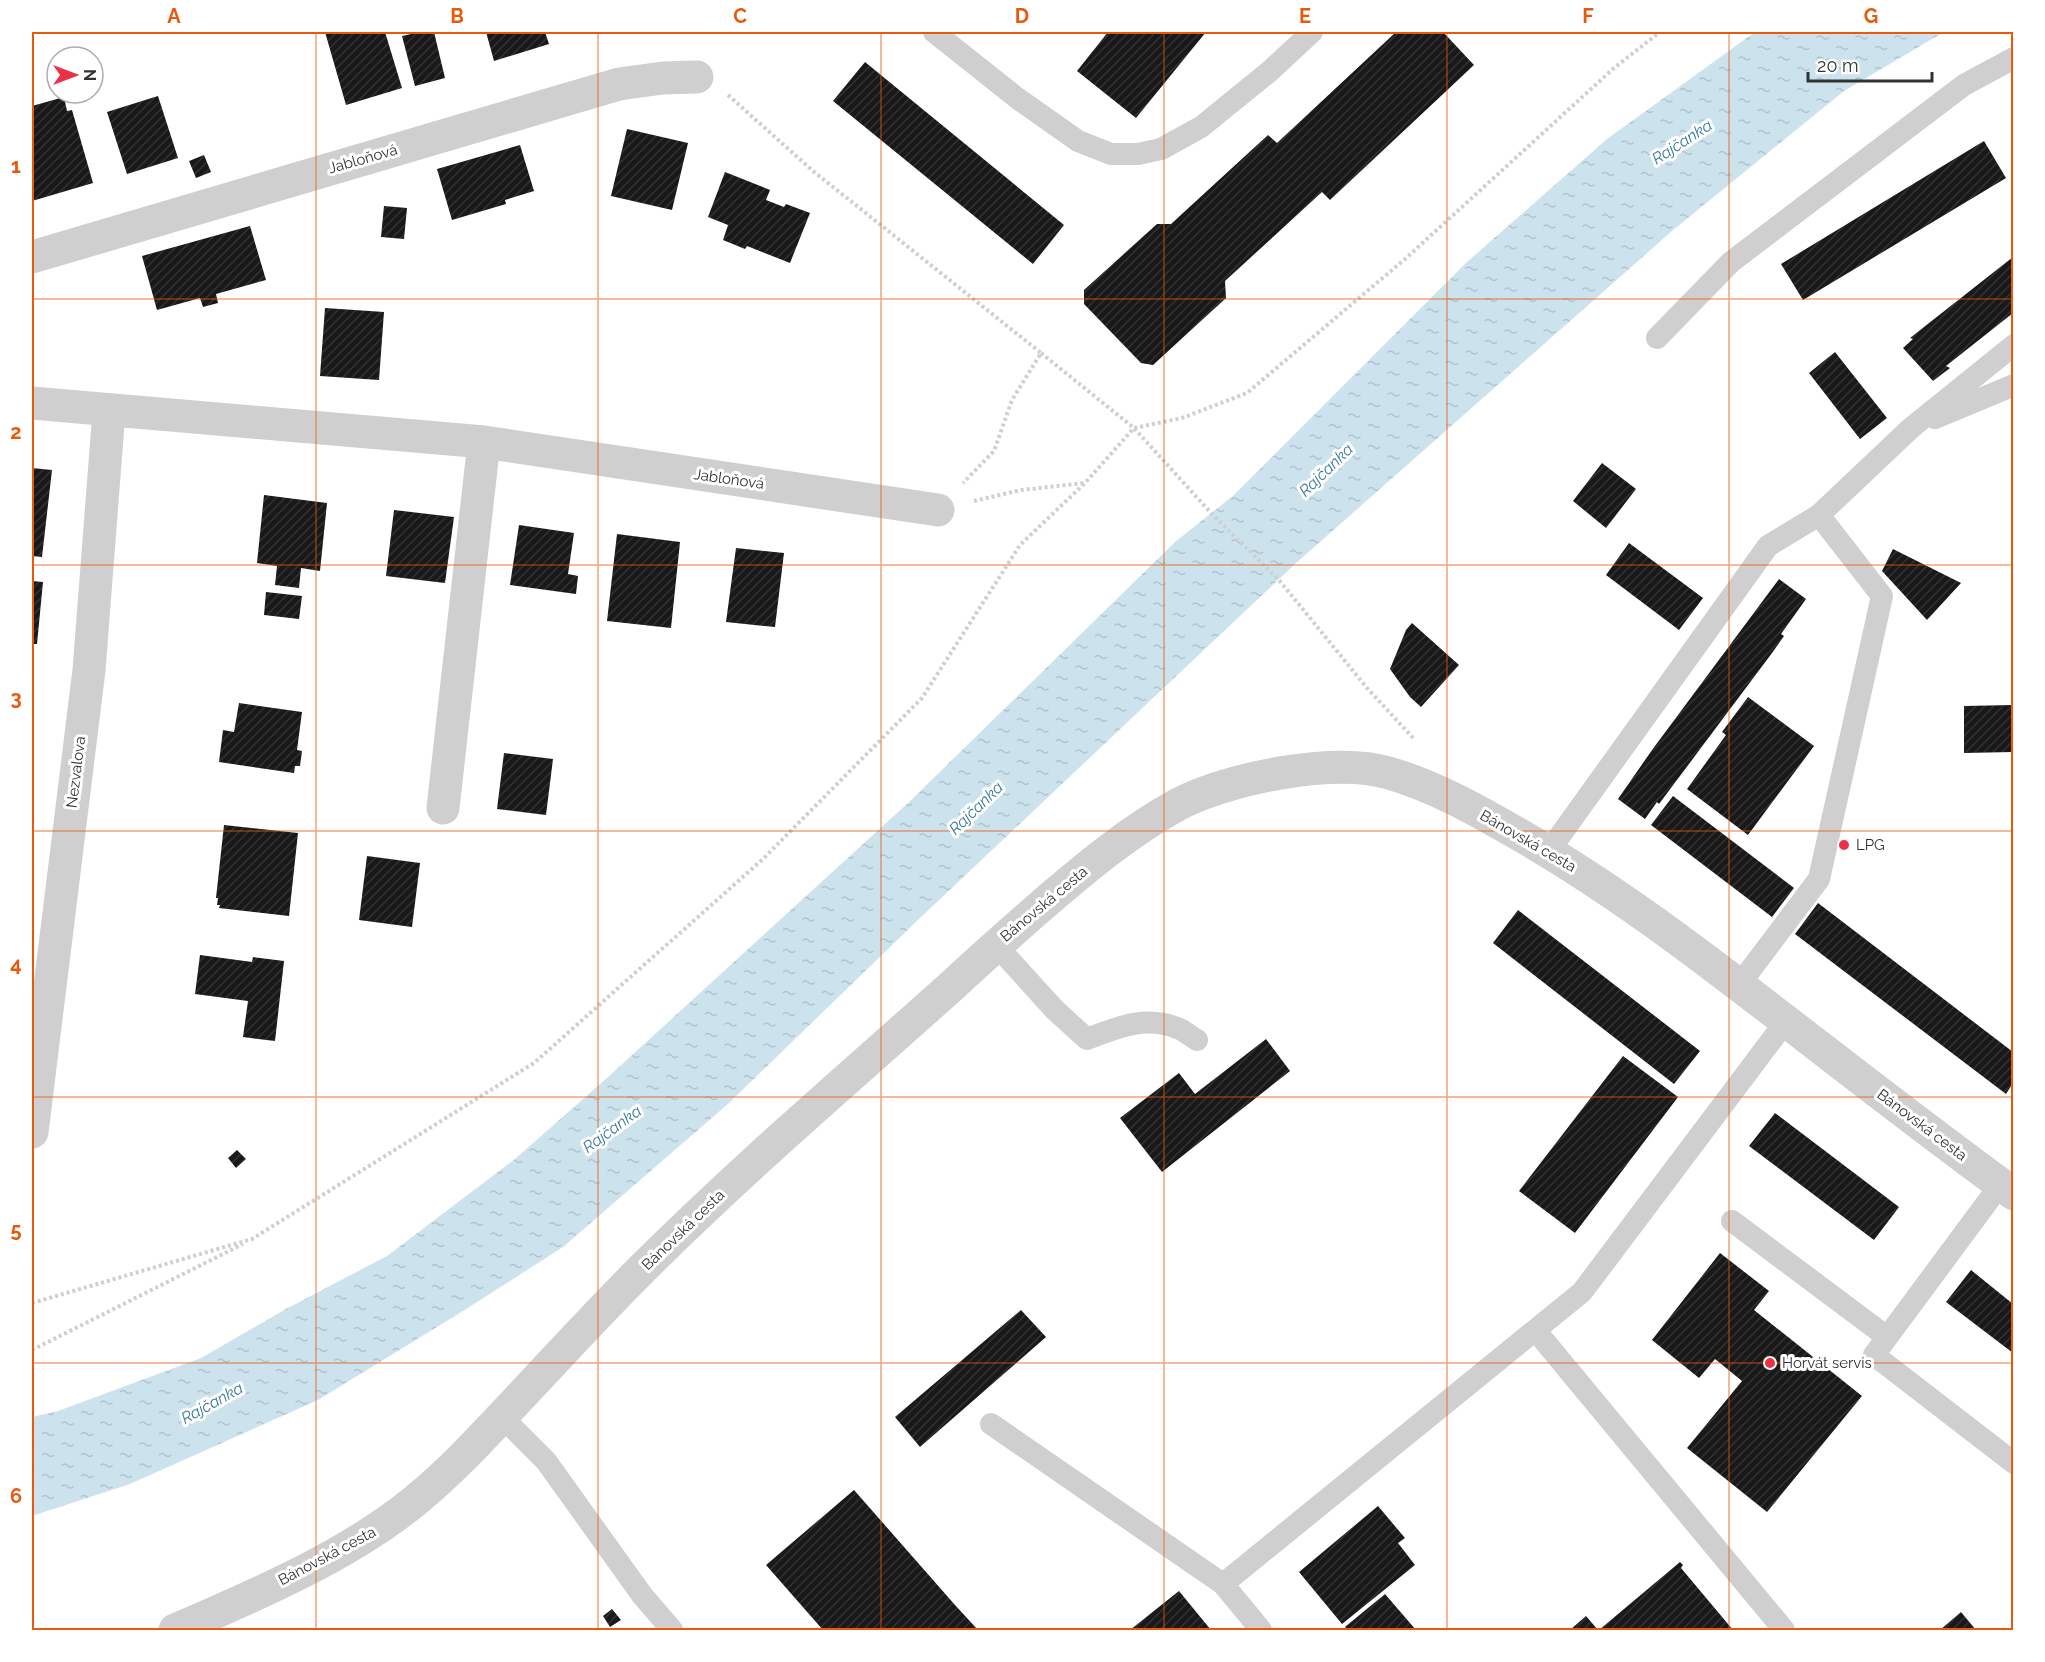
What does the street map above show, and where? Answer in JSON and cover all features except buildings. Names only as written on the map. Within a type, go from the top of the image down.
[{"type":"street","name":"Jabloňová","points":[[32,257],[619,84],[663,78],[697,77]]},
{"type":"street","name":"Jabloňová","points":[[32,403],[484,442],[938,510]]},
{"type":"street","name":"Nezvalova","points":[[32,1132],[89,670],[109,411]]},
{"type":"street","points":[[443,808],[484,442]]},
{"type":"street","name":"Bánovská cesta","points":[[176,1630],[223,1621],[376,1530],[415,1501],[449,1471],[691,1220],[996,945],[1131,832],[1183,802],[1236,782],[1280,773],[1353,768],[1380,770],[1430,787],[1481,812],[1549,851],[1632,904],[2007,1190]]},
{"type":"lane","points":[[934,32],[1017,98],[1078,141],[1112,154],[1138,154],[1161,149],[1201,127],[1312,32]]},
{"type":"lane","points":[[1657,338],[1731,262],[1964,85],[2013,58]]},
{"type":"lane","points":[[1549,851],[1768,546],[1819,515],[1911,428],[2013,345]]},
{"type":"lane","points":[[1911,428],[2013,385]]},
{"type":"lane","points":[[1739,985],[1819,879],[1882,596],[1819,515]]},
{"type":"lane","points":[[996,945],[1055,1010],[1087,1039],[1120,1026],[1143,1021],[1177,1028],[1197,1040]]},
{"type":"lane","points":[[1223,1584],[1582,1293],[1786,1021]]},
{"type":"lane","points":[[2007,1190],[1874,1355],[2013,1463]]},
{"type":"lane","points":[[1732,1221],[1887,1337]]},
{"type":"lane","points":[[1536,1331],[1784,1630]]},
{"type":"lane","points":[[501,1416],[546,1461],[642,1595],[672,1630]]},
{"type":"lane","points":[[991,1424],[1223,1584],[1261,1630]]},
{"type":"path","points":[[32,1350],[252,1239],[534,1063],[763,859],[922,698],[1020,545],[1085,483],[1134,428],[1182,418],[1247,393],[1406,260],[1614,68],[1660,32]]},
{"type":"path","points":[[697,77],[727,94],[813,171],[1134,428],[1211,513],[1279,580],[1367,688],[1420,746]]},
{"type":"path","points":[[938,510],[994,451],[1012,400],[1041,353]]},
{"type":"path","points":[[938,510],[1021,490],[1085,483]]},
{"type":"path","points":[[32,1303],[252,1239]]},
{"type":"water","name":"Rajčanka","points":[[1755,32],[1944,32],[1844,91],[1672,231],[1295,564],[920,918],[729,1103],[563,1247],[318,1400],[130,1484],[32,1516],[32,1417],[58,1411],[201,1358],[286,1309],[387,1256],[515,1159],[908,803],[1175,542],[1234,495],[1467,262],[1607,139]]},
{"type":"place","name":"LPG","points":[[1844,845]]},
{"type":"place","name":"Horvát servis","points":[[1770,1363]]}]
